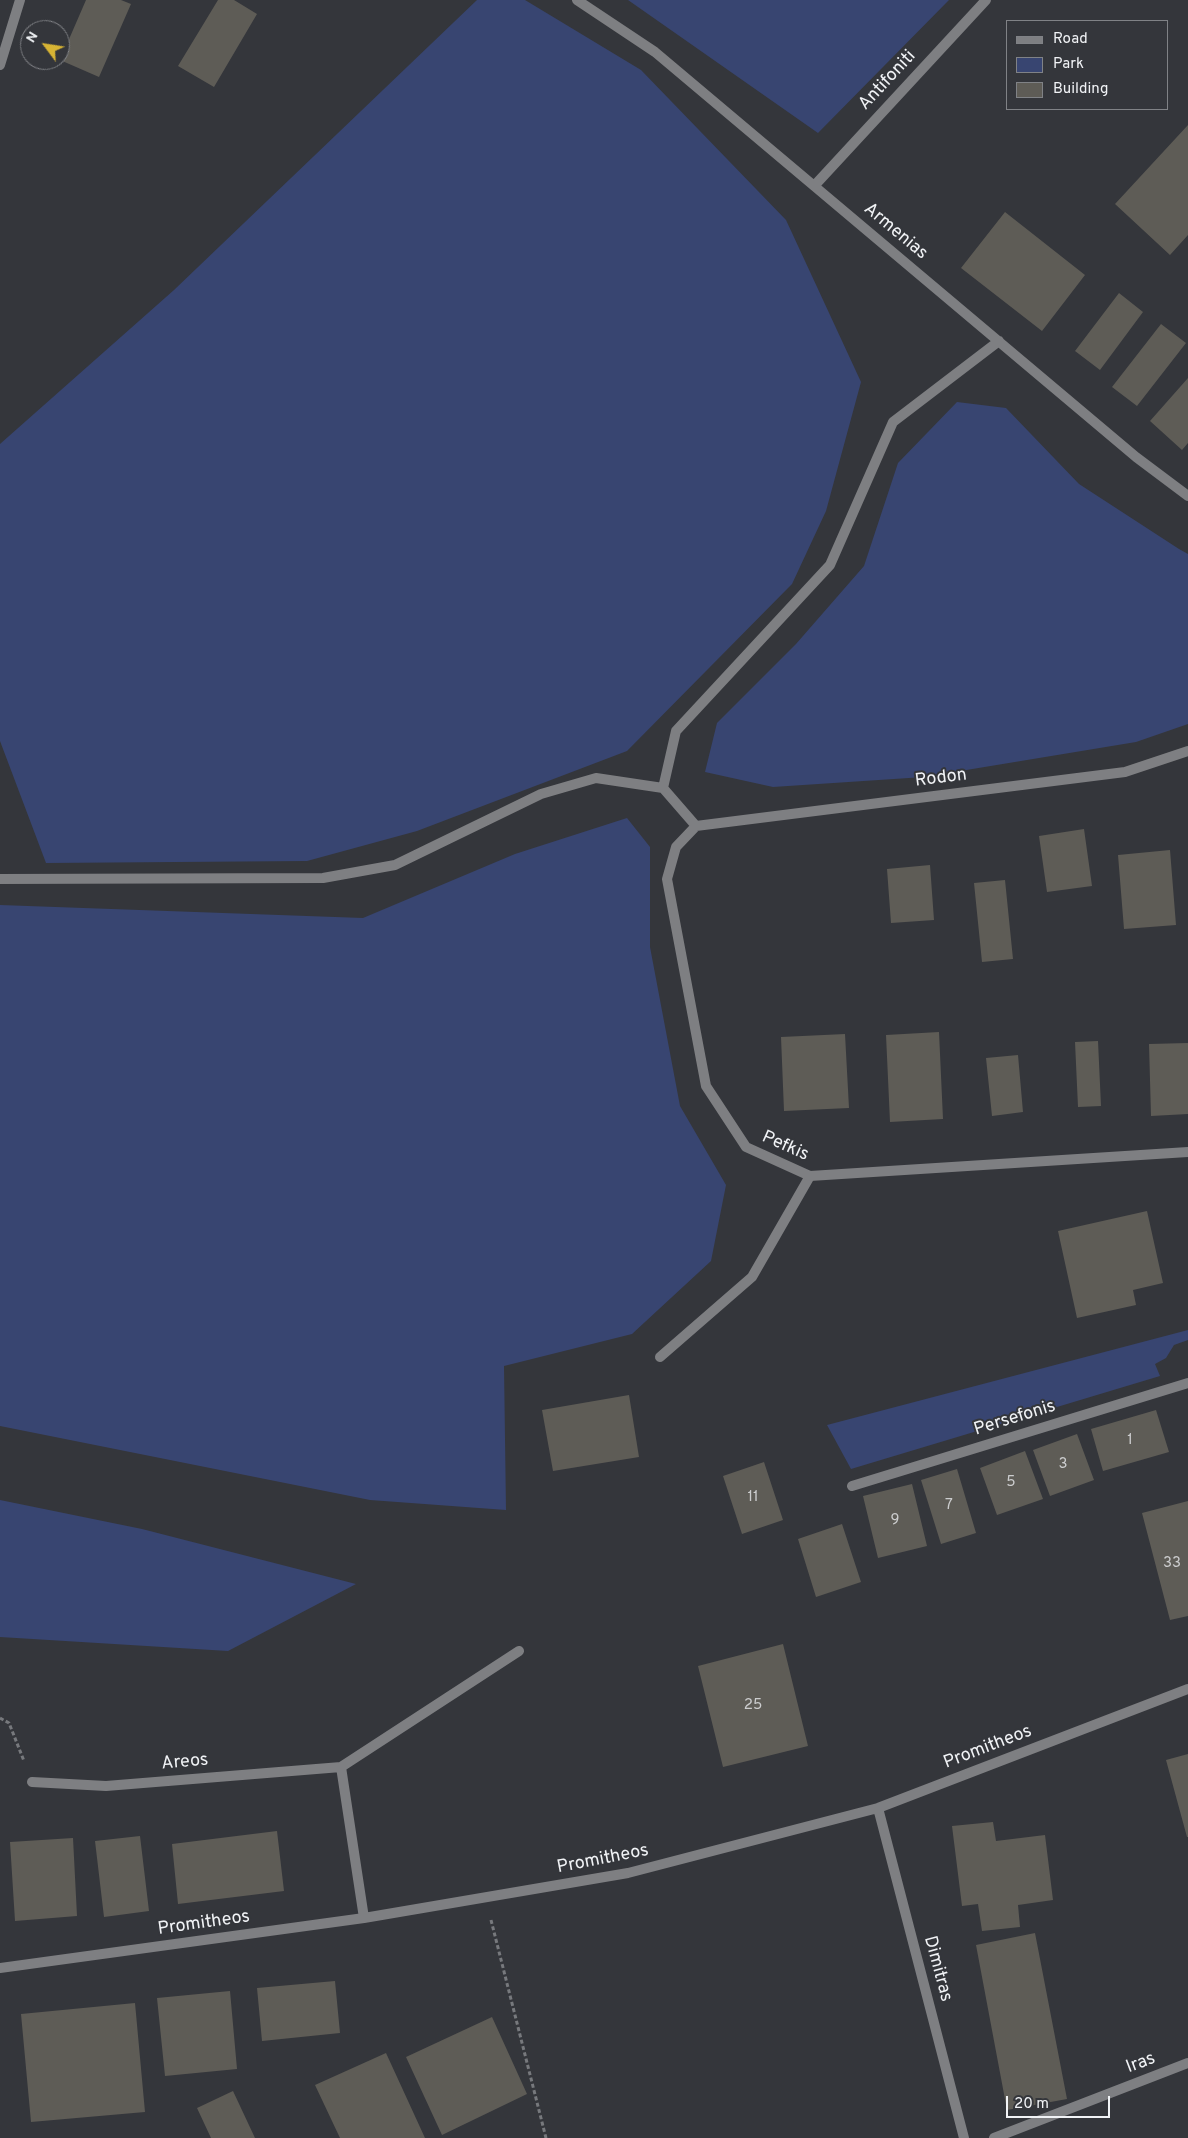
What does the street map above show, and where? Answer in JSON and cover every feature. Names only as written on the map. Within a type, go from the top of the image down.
[{"type":"street","points":[[0,65],[20,0]]},
{"type":"street","name":"Armenias","points":[[577,0],[655,52],[1136,457],[1188,496]]},
{"type":"street","name":"Antifoniti","points":[[815,185],[986,0]]},
{"type":"street","points":[[663,788],[676,731],[830,565],[893,422],[999,341]]},
{"type":"street","name":"Rodon","points":[[696,826],[1125,772],[1188,751]]},
{"type":"street","points":[[0,879],[323,878],[395,865],[541,794],[596,778],[663,788],[696,826]]},
{"type":"street","name":"Pefkis","points":[[696,826],[676,847],[666,879],[706,1086],[746,1147],[810,1176],[1188,1152]]},
{"type":"street","points":[[660,1357],[752,1277],[810,1176]]},
{"type":"street","name":"Persefonis","points":[[852,1486],[1188,1383]]},
{"type":"street","name":"Areos","points":[[32,1782],[106,1786],[341,1767],[520,1651]]},
{"type":"street","name":"Promitheos","points":[[0,1968],[364,1918],[628,1873],[878,1808],[1188,1689]]},
{"type":"street","points":[[341,1767],[364,1918]]},
{"type":"street","name":"Dimitras","points":[[878,1808],[964,2138]]},
{"type":"street","name":"Iras","points":[[994,2138],[1188,2063]]},
{"type":"path","points":[[0,1718],[9,1723],[32,1782]]},
{"type":"path","points":[[486,1898],[546,2138]]},
{"type":"green space","points":[[477,0],[525,0],[641,70],[786,220],[861,382],[826,511],[792,584],[627,751],[417,831],[307,861],[46,863],[0,741],[0,444],[174,290]]},
{"type":"green space","points":[[628,0],[949,0],[818,133]]},
{"type":"green space","points":[[957,402],[1006,408],[1079,484],[1188,554],[1188,724],[1136,742],[924,777],[773,787],[705,772],[717,723],[796,644],[864,566],[898,463]]},
{"type":"green space","points":[[627,818],[650,847],[650,947],[680,1106],[726,1185],[711,1261],[632,1334],[504,1366],[506,1510],[370,1500],[0,1426],[0,905],[363,918],[515,854]]},
{"type":"green space","points":[[1188,1330],[1188,1340],[1174,1345],[1166,1358],[1155,1364],[1160,1376],[851,1469],[827,1425]]},
{"type":"green space","points":[[0,1500],[142,1529],[356,1584],[228,1651],[0,1637]]},
{"type":"building","points":[[86,0],[121,0],[131,4],[99,77],[70,64],[70,37]]},
{"type":"building","points":[[218,0],[234,0],[257,14],[214,87],[178,66]]},
{"type":"building","points":[[1188,125],[1188,235],[1170,255],[1115,204]]},
{"type":"building","points":[[1005,212],[1085,275],[1042,331],[961,268]]},
{"type":"building","points":[[1119,293],[1143,312],[1100,370],[1075,351]]},
{"type":"building","points":[[1161,324],[1186,343],[1137,406],[1112,387]]},
{"type":"building","points":[[1188,378],[1188,443],[1182,450],[1150,421]]},
{"type":"building","points":[[1084,829],[1092,886],[1047,892],[1039,836]]},
{"type":"building","points":[[1170,850],[1176,925],[1124,929],[1118,855]]},
{"type":"building","points":[[930,865],[934,920],[891,923],[887,869]]},
{"type":"building","points":[[1005,880],[1013,959],[982,962],[974,883]]},
{"type":"building","points":[[939,1032],[943,1119],[890,1122],[886,1035]]},
{"type":"building","points":[[845,1034],[849,1108],[784,1111],[781,1037]]},
{"type":"building","points":[[1098,1041],[1101,1106],[1078,1107],[1075,1042]]},
{"type":"building","points":[[1188,1043],[1188,1114],[1151,1116],[1149,1044]]},
{"type":"building","points":[[1018,1055],[1023,1112],[992,1116],[986,1058]]},
{"type":"building","points":[[1147,1211],[1163,1283],[1133,1290],[1136,1305],[1077,1318],[1058,1231]]},
{"type":"building","points":[[629,1395],[639,1457],[553,1471],[542,1410]]},
{"type":"building","points":[[1156,1410],[1169,1452],[1103,1471],[1091,1429]]},
{"type":"building","points":[[1077,1434],[1094,1480],[1050,1496],[1033,1450]]},
{"type":"building","points":[[1025,1451],[1043,1499],[997,1515],[980,1468]]},
{"type":"building","points":[[764,1462],[783,1520],[742,1534],[723,1476]]},
{"type":"building","points":[[957,1469],[976,1533],[941,1544],[921,1480]]},
{"type":"building","points":[[912,1484],[927,1546],[878,1558],[863,1496]]},
{"type":"building","points":[[1188,1501],[1188,1616],[1170,1620],[1142,1513]]},
{"type":"building","points":[[842,1524],[861,1582],[816,1597],[798,1539]]},
{"type":"building","points":[[783,1644],[808,1746],[723,1767],[698,1666]]},
{"type":"building","points":[[1188,1754],[1188,1837],[1187,1837],[1166,1760]]},
{"type":"building","points":[[993,1822],[996,1841],[1045,1835],[1053,1900],[1018,1905],[1020,1927],[982,1931],[978,1904],[962,1906],[952,1826]]},
{"type":"building","points":[[277,1831],[284,1891],[178,1904],[172,1844]]},
{"type":"building","points":[[140,1836],[149,1911],[104,1917],[95,1841]]},
{"type":"building","points":[[73,1838],[77,1916],[15,1921],[10,1842]]},
{"type":"building","points":[[1035,1933],[1067,2099],[1007,2110],[976,1945]]},
{"type":"building","points":[[335,1981],[340,2033],[262,2041],[257,1988]]},
{"type":"building","points":[[230,1991],[237,2069],[165,2076],[157,1998]]},
{"type":"building","points":[[135,2003],[145,2112],[31,2122],[21,2014]]},
{"type":"building","points":[[492,2017],[527,2094],[442,2135],[406,2057]]},
{"type":"building","points":[[386,2053],[425,2138],[340,2138],[315,2085]]},
{"type":"building","points":[[233,2091],[255,2138],[211,2138],[197,2108]]}]
